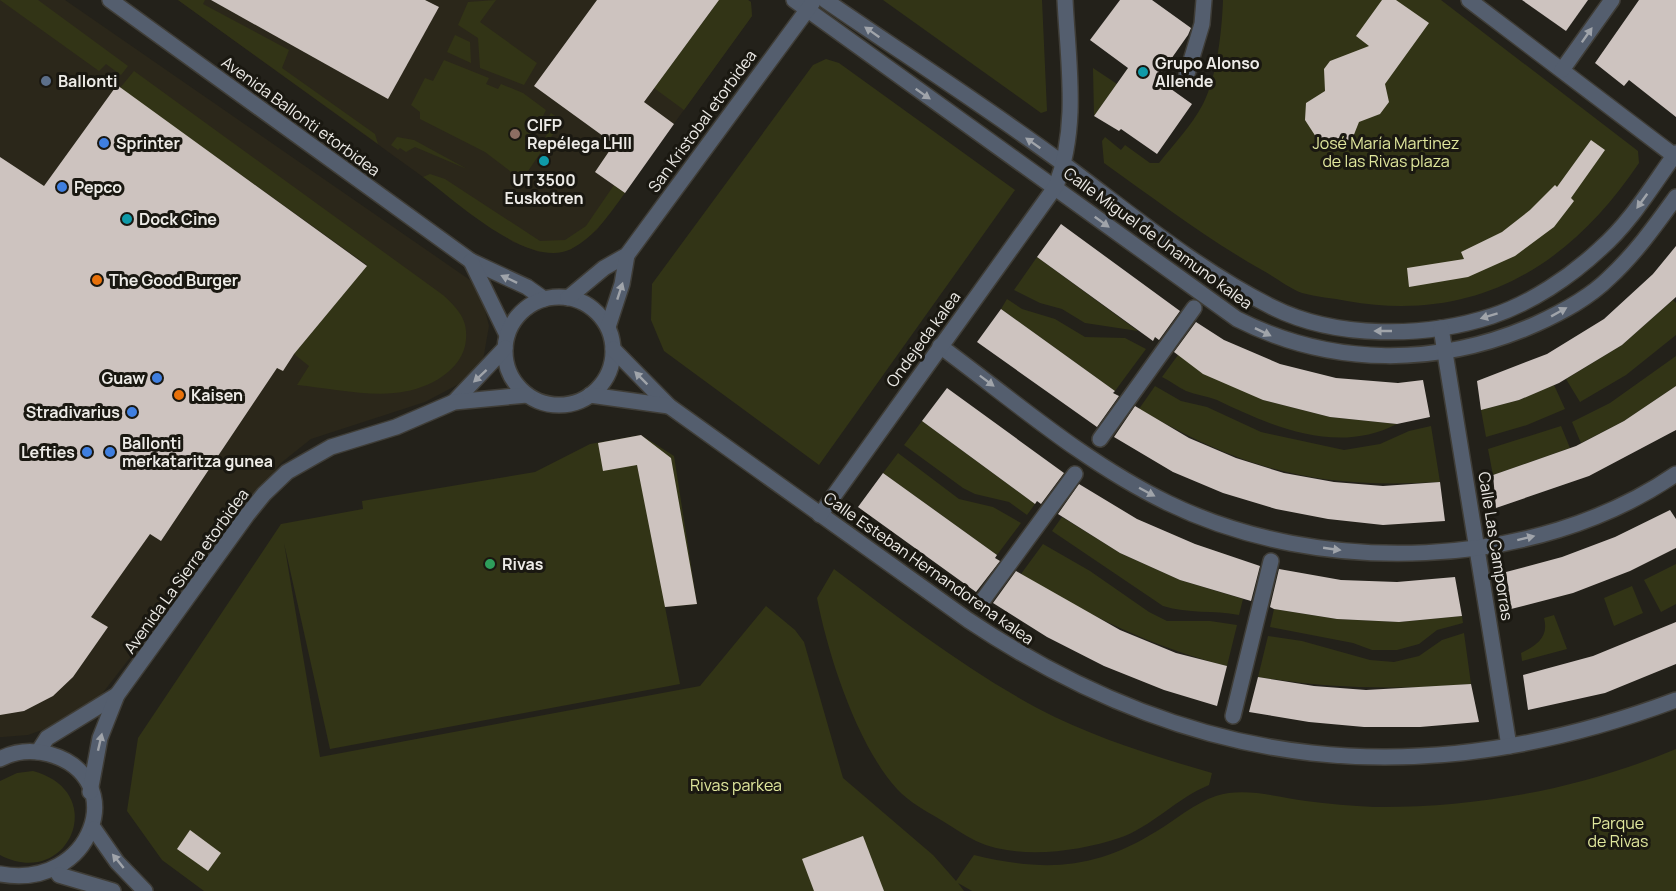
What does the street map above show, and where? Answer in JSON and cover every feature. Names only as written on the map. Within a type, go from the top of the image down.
[{"type":"street","name":"Avenida Ballonti etorbidea","points":[[111,0],[471,261],[527,287],[544,299]]},
{"type":"street","name":"Calle Miguel de Unamuno kalea","points":[[794,0],[811,5],[1237,319],[1270,336],[1310,348],[1361,357],[1445,353],[1500,340],[1581,300],[1608,280],[1640,246],[1676,197]]},
{"type":"street","name":"Calle Miguel de Unamuno kalea","points":[[825,0],[1064,165],[1217,276],[1273,308],[1302,319],[1371,331],[1441,328],[1493,316],[1534,297],[1570,274],[1602,248],[1626,222],[1675,155]]},
{"type":"street","name":"Ondejeda kalea","points":[[820,515],[1056,186],[1070,139],[1071,110],[1065,0]]},
{"type":"street","points":[[1187,74],[1202,24],[1204,0]]},
{"type":"street","points":[[1468,0],[1675,155]]},
{"type":"street","points":[[1562,70],[1612,0]]},
{"type":"street","name":"San Kristobal etorbidea","points":[[568,298],[604,268],[627,255],[811,5]]},
{"type":"street","name":"San Kristobal etorbidea","points":[[608,327],[622,284],[627,255]]},
{"type":"street","name":"Avenida Ballonti etorbidea","points":[[471,261],[506,341]]},
{"type":"street","points":[[568,298],[584,303],[598,313],[608,327],[613,349],[611,367],[603,383],[590,395],[575,403],[559,405],[542,403],[527,395],[510,375],[506,341],[522,313],[544,299],[568,298]]},
{"type":"street","points":[[1101,439],[1194,308]]},
{"type":"street","name":"Calle Las Camporras","points":[[1441,328],[1509,746]]},
{"type":"street","name":"Avenida La Sierra etorbidea","points":[[454,402],[506,341]]},
{"type":"street","points":[[940,346],[1125,480],[1168,503],[1218,524],[1276,541],[1348,551],[1418,553],[1478,547],[1551,532],[1603,514],[1676,474]]},
{"type":"street","name":"Calle Esteban Hernandorena kalea","points":[[613,349],[669,406],[1016,652],[1067,680],[1165,721],[1228,740],[1367,758],[1457,754],[1574,734],[1676,700]]},
{"type":"street","name":"Avenida La Sierra etorbidea","points":[[90,792],[100,738],[117,695],[247,515],[287,472],[331,447],[396,426],[454,402],[527,395]]},
{"type":"street","points":[[590,395],[669,406]]},
{"type":"street","points":[[980,604],[1075,474]]},
{"type":"street","points":[[1233,716],[1271,561]]},
{"type":"street","name":"Avenida La Sierra etorbidea","points":[[38,752],[47,738],[117,695]]},
{"type":"street","points":[[0,874],[20,881],[40,881],[59,875],[75,863],[88,848],[94,829],[95,810],[90,792],[82,777],[70,764],[55,756],[38,752],[20,752],[1,757]]},
{"type":"street","points":[[94,829],[117,862],[145,891]]},
{"type":"street","points":[[59,875],[113,891]]},
{"type":"shaded area","name":"Ballonti merkataritza gunea","points":[[0,0],[65,0],[470,280],[483,302],[489,326],[482,366],[459,384],[425,402],[311,439],[281,463],[98,699],[56,725],[28,735],[3,737],[0,737]]},
{"type":"shaded area","name":"CIFP Repélega LHII","points":[[178,0],[748,0],[751,2],[752,16],[597,230],[570,250],[539,252],[513,242]]},
{"type":"green space","points":[[0,0],[38,0],[128,66],[121,75],[106,64],[99,71]]},
{"type":"green space","points":[[178,0],[205,0],[203,4],[289,50],[282,68],[375,134],[378,144]]},
{"type":"green space","points":[[496,0],[480,22],[537,63],[524,85],[480,68],[478,38],[458,25],[468,2]]},
{"type":"green space","points":[[706,0],[748,0],[751,2],[752,16],[684,110],[654,88],[714,7]]},
{"type":"green space","points":[[883,0],[1042,0],[1047,111],[1041,113]]},
{"type":"green space","name":"José María Martinez de las Rivas plaza","points":[[1223,0],[1441,0],[1638,151],[1639,163],[1612,200],[1582,232],[1550,258],[1515,280],[1477,295],[1437,304],[1393,306],[1302,293],[1221,245],[1104,163],[1102,141],[1105,137],[1121,150],[1125,145],[1150,163],[1159,163],[1199,112],[1208,93],[1215,67]]},
{"type":"green space","points":[[455,35],[470,42],[471,63],[447,52]]},
{"type":"green space","points":[[826,59],[839,63],[1015,190],[819,465],[664,351],[651,320],[652,284],[813,65]]},
{"type":"green space","points":[[444,60],[489,78],[486,84],[498,89],[501,84],[523,93],[546,110],[540,122],[533,118],[526,131],[544,140],[550,128],[544,124],[551,113],[562,121],[522,180],[485,152],[420,119],[420,112],[411,105],[425,78],[433,81]]},
{"type":"green space","points":[[1093,68],[1117,84],[1094,116]]},
{"type":"green space","points":[[134,71],[443,295],[462,317],[466,330],[465,346],[455,365],[437,380],[405,392],[359,393],[297,385],[309,366],[294,354],[367,265],[120,88]]},
{"type":"green space","points":[[397,137],[414,140],[467,169],[415,147],[406,152],[400,148],[398,150],[391,145]]},
{"type":"green space","points":[[430,174],[445,179],[540,241],[565,240],[586,226],[614,185],[625,193],[601,224],[580,244],[554,253],[535,250],[514,242],[494,230],[423,177]]},
{"type":"green space","points":[[1037,257],[1138,331],[1085,323],[1062,309],[1040,303],[1014,290]]},
{"type":"green space","points":[[1007,299],[1022,309],[1055,319],[1085,337],[1125,338],[1146,349],[1115,391],[1001,309]]},
{"type":"green space","points":[[1673,300],[1676,303],[1676,335],[1626,375],[1580,402],[1566,379],[1622,345]]},
{"type":"green space","points":[[1178,355],[1263,400],[1330,417],[1397,424],[1374,433],[1351,437],[1328,437],[1283,428],[1217,400],[1186,391],[1162,377]]},
{"type":"green space","points":[[1676,356],[1676,386],[1624,421],[1581,443],[1572,422],[1610,403]]},
{"type":"green space","points":[[1554,385],[1565,409],[1527,425],[1486,437],[1481,410],[1519,400]]},
{"type":"green space","points":[[1155,386],[1181,401],[1207,407],[1261,432],[1344,450],[1380,444],[1409,431],[1431,426],[1440,482],[1356,482],[1319,478],[1249,461],[1214,448],[1139,409]]},
{"type":"green space","points":[[922,421],[1035,504],[1027,515],[1009,502],[975,494],[963,488],[904,445]]},
{"type":"green space","points":[[1561,426],[1570,448],[1493,475],[1488,449]]},
{"type":"green space","points":[[641,435],[674,456],[697,604],[665,607],[680,684],[330,749],[284,543],[320,757],[700,686],[766,606],[795,630],[804,642],[843,778],[933,855],[956,881],[974,855],[1024,864],[1046,865],[1068,864],[1112,854],[1157,831],[1200,803],[1227,793],[1261,794],[1340,805],[1374,807],[1451,804],[1490,800],[1566,785],[1640,763],[1676,749],[1676,891],[972,891],[958,883],[964,891],[204,891],[162,860],[127,811],[138,738],[281,524],[363,509],[362,501],[535,472],[590,444]]},
{"type":"green space","points":[[898,453],[959,499],[993,507],[1021,523],[997,555],[883,473]]},
{"type":"green space","points":[[1062,517],[1120,553],[1180,580],[1243,599],[1239,615],[1163,606],[1052,531]]},
{"type":"green space","points":[[1043,544],[1090,571],[1149,612],[1167,621],[1210,621],[1237,625],[1227,666],[1172,649],[1121,628],[1021,574]]},
{"type":"green space","points":[[1676,564],[1676,604],[1661,612],[1644,580]]},
{"type":"green space","points":[[834,569],[933,642],[1010,693],[1101,737],[1212,773],[1209,785],[1130,833],[1085,847],[1047,852],[1010,851],[992,847],[967,836],[907,798],[897,789],[869,749],[837,672],[817,598]]},
{"type":"green space","points":[[1632,586],[1643,613],[1614,626],[1604,598]]},
{"type":"green space","points":[[1274,609],[1337,619],[1399,622],[1462,616],[1463,623],[1437,630],[1419,644],[1397,650],[1372,650],[1353,643],[1270,627]]},
{"type":"green space","points":[[1554,615],[1567,649],[1522,661],[1521,653],[1537,643],[1543,635],[1544,618]]},
{"type":"green space","points":[[1464,633],[1471,684],[1364,687],[1312,684],[1258,677],[1268,636],[1302,641],[1370,660],[1394,662],[1419,656],[1442,640]]},
{"type":"green space","points":[[33,771],[57,782],[70,798],[75,816],[71,834],[61,850],[45,860],[24,863],[0,855],[0,781],[17,773]]},
{"type":"building","points":[[211,0],[425,0],[439,7],[388,99]]},
{"type":"building","points":[[597,0],[719,0],[644,102],[674,124],[625,193],[595,172],[614,144],[534,86]]},
{"type":"building","name":"Grupo Alonso Allende","points":[[1120,0],[1152,0],[1191,28],[1157,79],[1192,104],[1157,154],[1121,129],[1119,131],[1094,116],[1128,68],[1090,40]]},
{"type":"building","points":[[1382,0],[1396,0],[1429,23],[1385,84],[1389,102],[1380,114],[1359,122],[1353,137],[1342,144],[1325,143],[1316,137],[1305,120],[1306,103],[1325,91],[1324,69],[1330,61],[1369,46],[1356,36]]},
{"type":"building","points":[[1522,0],[1588,0],[1566,31]]},
{"type":"building","points":[[1639,0],[1676,0],[1676,117],[1629,80],[1624,86],[1595,63]]},
{"type":"building","name":"Ballonti merkataritza gunea","points":[[117,85],[367,266],[294,354],[283,371],[277,368],[161,541],[150,534],[91,617],[108,627],[73,677],[53,696],[24,711],[0,715],[0,157],[44,186]]},
{"type":"building","points":[[1591,140],[1605,150],[1571,198],[1574,201],[1554,227],[1515,256],[1468,277],[1409,287],[1407,268],[1464,259],[1461,252],[1502,232],[1530,210],[1555,185],[1557,187]]},
{"type":"building","points":[[1061,224],[1180,311],[1159,340],[1155,337],[1153,341],[1037,257]]},
{"type":"building","points":[[1676,246],[1676,297],[1622,345],[1559,383],[1519,400],[1481,410],[1477,381],[1547,354],[1604,319],[1653,274]]},
{"type":"building","points":[[1001,309],[1115,391],[1113,393],[1119,396],[1097,427],[977,342]]},
{"type":"building","points":[[1196,322],[1224,340],[1280,364],[1336,378],[1398,383],[1423,380],[1430,417],[1397,424],[1330,417],[1263,400],[1203,374],[1174,352]]},
{"type":"building","points":[[1676,386],[1676,430],[1589,476],[1496,508],[1493,475],[1576,446],[1624,421]]},
{"type":"building","points":[[947,388],[1064,473],[1041,504],[1037,501],[1035,504],[922,421]]},
{"type":"building","points":[[1135,406],[1189,438],[1236,458],[1284,473],[1334,482],[1383,486],[1440,482],[1445,521],[1383,525],[1328,519],[1276,509],[1223,493],[1173,472],[1114,437]]},
{"type":"building","points":[[641,435],[671,458],[697,604],[665,607],[637,465],[603,471],[598,443]]},
{"type":"building","points":[[883,473],[997,555],[995,558],[1000,561],[976,592],[858,507]]},
{"type":"building","points":[[1079,484],[1137,519],[1195,544],[1260,566],[1251,601],[1180,580],[1120,553],[1058,514]]},
{"type":"building","points":[[1670,510],[1676,519],[1676,548],[1630,571],[1573,593],[1511,609],[1506,572],[1562,557],[1615,537]]},
{"type":"building","points":[[1279,569],[1341,580],[1397,582],[1455,577],[1462,616],[1399,622],[1337,619],[1274,609],[1270,607]]},
{"type":"building","points":[[1016,571],[1120,630],[1176,653],[1227,666],[1217,706],[1164,690],[1104,666],[1047,637],[993,603]]},
{"type":"building","points":[[1676,622],[1676,664],[1605,693],[1528,710],[1523,675],[1593,656]]},
{"type":"building","points":[[1258,677],[1314,686],[1366,690],[1471,684],[1479,722],[1420,727],[1364,727],[1309,722],[1249,712]]},
{"type":"building","points":[[190,830],[221,853],[208,871],[177,849]]},
{"type":"building","points":[[863,836],[884,891],[814,891],[802,859]]},
{"type":"place","name":"Grupo Alonso Allende","points":[[1143,72]]},
{"type":"place","name":"Ballonti","points":[[46,81]]},
{"type":"place","name":"CIFP Repélega LHII","points":[[515,134]]},
{"type":"place","name":"Sprinter","points":[[104,143]]},
{"type":"place","name":"UT 3500 Euskotren","points":[[544,161]]},
{"type":"place","name":"Pepco","points":[[62,187]]},
{"type":"place","name":"Dock Cine","points":[[127,219]]},
{"type":"place","name":"The Good Burger","points":[[97,280]]},
{"type":"place","name":"Guaw","points":[[157,378]]},
{"type":"place","name":"Kaisen","points":[[179,395]]},
{"type":"place","name":"Stradivarius","points":[[132,412]]},
{"type":"place","name":"Lefties","points":[[87,452]]},
{"type":"place","name":"Ballonti merkataritza gunea","points":[[110,452]]},
{"type":"place","name":"Rivas","points":[[490,564]]},
{"type":"park label","name":"Rivas parkea","points":[[736,785]]},
{"type":"park label","name":"Parque de Rivas","points":[[1618,832]]}]
